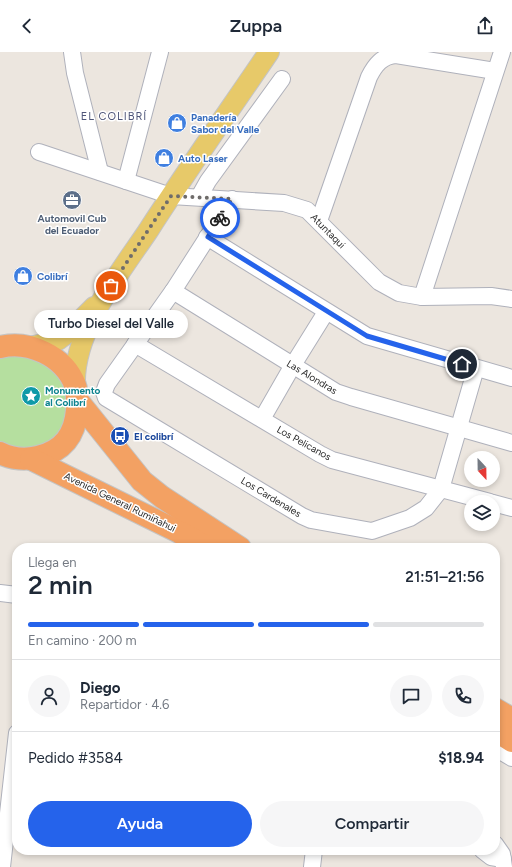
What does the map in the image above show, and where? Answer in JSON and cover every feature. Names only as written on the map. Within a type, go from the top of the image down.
[{"type":"highway","name":"Avenida General Rumiñahui","points":[[0,334],[17,346],[40,350],[56,361],[67,373],[76,393],[142,481],[162,497],[232,543]]},
{"type":"highway","points":[[0,470],[16,457],[48,455],[64,445],[71,436],[76,419],[76,393]]},
{"type":"highway","name":"Avenida General Rumiñahui","points":[[16,457],[165,525],[199,543]]},
{"type":"highway","points":[[500,711],[512,719]]},
{"type":"main road","points":[[76,393],[76,370],[83,344],[103,299],[171,196],[270,52]]},
{"type":"main road","points":[[17,346],[52,342],[64,336],[103,299]]},
{"type":"street","points":[[72,52],[75,73],[100,172]]},
{"type":"street","points":[[126,181],[160,52]]},
{"type":"street","points":[[422,297],[502,52]]},
{"type":"street","points":[[319,221],[369,77],[379,61],[388,56],[396,55],[495,71]]},
{"type":"street","points":[[200,197],[208,181],[282,79]]},
{"type":"street","name":"Atuntaqui","points":[[39,152],[171,196],[232,199],[295,206],[307,210],[379,282],[399,293],[422,297],[491,296],[512,299]]},
{"type":"street","points":[[135,344],[173,291],[232,199]]},
{"type":"street","points":[[208,237],[326,312],[372,338],[512,378]]},
{"type":"street","name":"Las Alondras","points":[[173,291],[336,392],[512,443]]},
{"type":"street","points":[[262,419],[326,312]]},
{"type":"street","name":"Los Cardenales","points":[[135,344],[105,387],[104,394],[106,398],[311,520],[376,530],[419,514],[426,508],[441,489]]},
{"type":"street","name":"Los Pelicanos","points":[[135,344],[332,460],[464,495]]},
{"type":"street","points":[[441,489],[476,368]]},
{"type":"street","points":[[500,505],[512,508]]},
{"type":"street","points":[[0,593],[12,594]]},
{"type":"street","points":[[2,867],[12,778]]},
{"type":"street","points":[[500,849],[504,863]]},
{"type":"street","points":[[312,867],[313,855]]},
{"type":"street","points":[[488,855],[504,863]]},
{"type":"green space","points":[[11,353],[39,360],[59,376],[68,395],[67,417],[58,436],[32,450],[6,446],[0,441],[0,357]]},
{"type":"way so far","points":[[111,286],[171,196],[232,199],[220,218]]},
{"type":"place","name":"Panadería Sabor del Valle","points":[[177,123]]},
{"type":"place","name":"Auto Laser","points":[[164,158]]},
{"type":"place","name":"Automovil Cub del Ecuador","points":[[72,200]]},
{"type":"place","name":"Colibrí","points":[[23,276]]},
{"type":"place","name":"Turbo Diesel del Valle","points":[[111,286]]},
{"type":"place","name":"Monumento al Colibrí","points":[[31,396]]},
{"type":"place","name":"El colibrí","points":[[120,436]]},
{"type":"district","name":"EL COLIBRÍ","points":[[114,116]]},
{"type":"route","points":[[220,218],[208,237],[326,312],[372,338],[462,364]]}]
